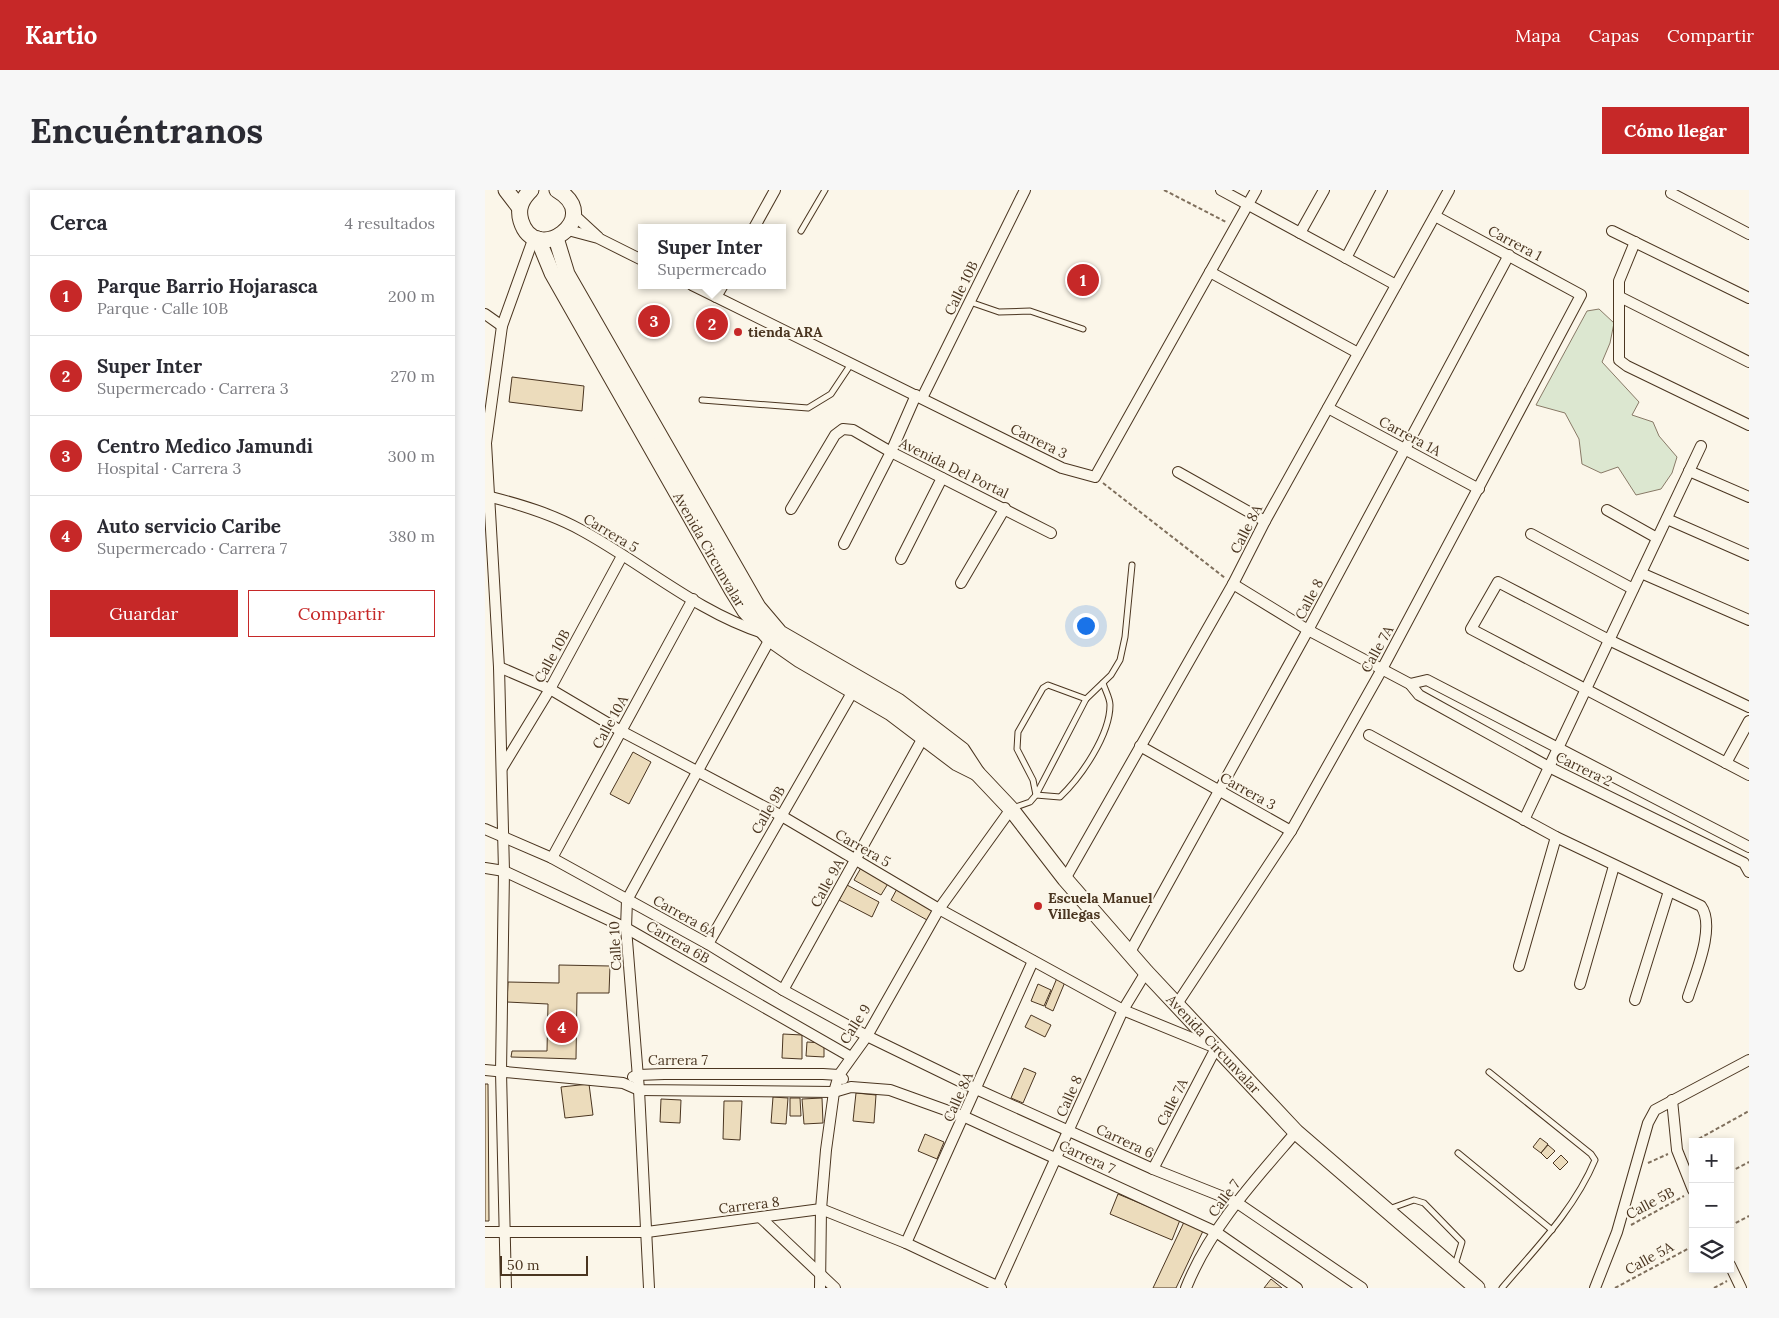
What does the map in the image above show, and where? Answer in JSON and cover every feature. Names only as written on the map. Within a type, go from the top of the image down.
[{"type":"main road","points":[[506,190],[519,207]]},
{"type":"main road","points":[[519,207],[523,197],[531,190]]},
{"type":"main road","points":[[536,238],[562,234],[573,214],[571,203],[565,195],[557,190]]},
{"type":"main road","name":"Avenida Circunvalar","points":[[519,207],[522,224],[536,238],[552,273],[745,611],[767,636],[853,692],[891,713],[924,736],[957,763],[977,773]]},
{"type":"main road","name":"Avenida Circunvalar","points":[[562,234],[567,274],[758,607],[780,633],[898,700],[962,750],[977,773],[1011,809],[1065,879],[1146,972],[1296,1132],[1477,1288]]},
{"type":"street","points":[[756,224],[775,190]]},
{"type":"street","name":"Calle 10B","points":[[844,544],[970,302],[1025,190]]},
{"type":"street","points":[[1221,190],[1396,285]]},
{"type":"street","points":[[1095,477],[1256,190]]},
{"type":"street","points":[[1300,233],[1324,190]]},
{"type":"street","points":[[1345,258],[1382,190]]},
{"type":"street","name":"Calle 8A","points":[[1065,879],[1233,584],[1265,521],[1449,190]]},
{"type":"street","points":[[1671,193],[1749,234]]},
{"type":"street","points":[[573,214],[598,238],[638,258]]},
{"type":"street","name":"Carrera 1","points":[[1435,216],[1581,295]]},
{"type":"street","points":[[1612,231],[1749,298]]},
{"type":"street","points":[[562,234],[598,238]]},
{"type":"street","points":[[506,1288],[501,1072],[504,871],[502,768],[491,497],[486,443],[503,326],[536,238]]},
{"type":"street","points":[[1635,242],[1619,281],[1619,360],[1627,366],[1749,425]]},
{"type":"street","name":"Calle 8","points":[[1129,952],[1308,630],[1509,255]]},
{"type":"street","points":[[1210,272],[1359,353]]},
{"type":"street","name":"Carrera 3","points":[[700,289],[1062,468],[1095,477]]},
{"type":"street","points":[[716,297],[721,289]]},
{"type":"street","name":"Calle 7A","points":[[1177,1004],[1291,831],[1479,489],[1581,295]]},
{"type":"street","points":[[1620,297],[1749,362]]},
{"type":"street","points":[[485,314],[503,326]]},
{"type":"street","name":"Carrera 1A","points":[[1328,408],[1479,489]]},
{"type":"street","name":"Avenida Del Portal","points":[[791,509],[835,435],[843,429],[853,430],[891,452],[1005,508],[1051,533]]},
{"type":"street","points":[[1524,820],[1701,446]]},
{"type":"street","points":[[1689,471],[1749,497]]},
{"type":"street","points":[[1178,472],[1265,521]]},
{"type":"street","points":[[901,558],[942,478]]},
{"type":"street","name":"Carrera 5","points":[[491,497],[539,510],[581,530],[740,626],[767,636]]},
{"type":"street","points":[[961,583],[1005,508]]},
{"type":"street","points":[[1607,510],[1657,538]]},
{"type":"street","points":[[1667,519],[1749,555]]},
{"type":"street","points":[[1531,534],[1633,589]]},
{"type":"street","name":"Calle 10B","points":[[502,768],[550,688],[622,556]]},
{"type":"street","points":[[1641,573],[1749,620]]},
{"type":"street","points":[[1749,707],[1609,640],[1498,582],[1471,630],[1749,775]]},
{"type":"street","name":"Carrera 2","points":[[1233,584],[1308,630],[1410,684],[1419,695],[1549,768],[1747,867]]},
{"type":"street","name":"Calle 10A","points":[[552,858],[693,599]]},
{"type":"street","name":"Calle 10","points":[[649,1288],[639,1090],[626,928],[627,900],[767,636]]},
{"type":"street","name":"Carrera 5","points":[[499,667],[550,688],[621,731],[780,815],[939,909],[1123,1010],[1216,1048]]},
{"type":"street","name":"Carrera 2","points":[[1410,684],[1427,680],[1749,847]]},
{"type":"street","name":"Calle 9B","points":[[708,944],[780,815],[853,692]]},
{"type":"street","points":[[1726,764],[1749,721]]},
{"type":"street","points":[[1369,735],[1556,837],[1701,906],[1707,919],[1703,950],[1688,997]]},
{"type":"street","name":"Calle 9A","points":[[783,990],[924,736]]},
{"type":"street","name":"Carrera 3","points":[[1140,746],[1291,831]]},
{"type":"street","name":"Calle 9","points":[[820,1288],[821,1209],[833,1092],[839,1075],[867,1036],[939,909],[1011,809]]},
{"type":"street","name":"Carrera 6A","points":[[485,829],[552,858],[708,944],[783,990],[867,1036]]},
{"type":"street","points":[[1519,966],[1556,837]]},
{"type":"street","points":[[1747,867],[1749,853]]},
{"type":"street","points":[[1579,984],[1614,866]]},
{"type":"street","name":"Carrera 6B","points":[[485,868],[504,871],[626,928],[851,1057]]},
{"type":"street","points":[[1635,1000],[1669,891]]},
{"type":"street","name":"Calle 8A","points":[[906,1243],[965,1117],[1033,961]]},
{"type":"street","name":"Calle 8","points":[[999,1287],[1123,1010],[1146,972]]},
{"type":"street","name":"Carrera 6","points":[[867,1036],[976,1089],[1153,1169],[1235,1202],[1362,1288]]},
{"type":"street","name":"Calle 7A","points":[[1153,1169],[1216,1048]]},
{"type":"street","points":[[1595,1288],[1617,1232],[1648,1123],[1655,1110],[1749,1060]]},
{"type":"street","name":"Carrera 7","points":[[485,1070],[623,1082],[639,1090],[833,1092],[851,1087],[890,1090],[965,1117],[1215,1232],[1297,1288]]},
{"type":"street","name":"Carrera 7","points":[[623,1082],[638,1075],[839,1075]]},
{"type":"street","points":[[839,1075],[851,1087]]},
{"type":"street","points":[[1672,1100],[1677,1150],[1689,1193]]},
{"type":"street","name":"Calle 7","points":[[1186,1288],[1215,1232],[1235,1202],[1296,1132]]},
{"type":"street","points":[[821,1209],[906,1243],[999,1287]]},
{"type":"street","name":"Carrera 8","points":[[485,1232],[647,1232],[821,1209]]},
{"type":"street","points":[[761,1218],[835,1288]]},
{"type":"street","points":[[1734,1273],[1741,1288]]},
{"type":"lane","points":[[801,230],[825,190]]},
{"type":"lane","points":[[970,302],[999,312],[1030,311],[1083,329]]},
{"type":"lane","points":[[702,400],[808,408],[831,394],[851,363]]},
{"type":"lane","points":[[1011,809],[1030,802],[1037,795],[1086,699],[1111,675],[1120,660],[1125,637],[1132,565]]},
{"type":"lane","points":[[1037,795],[1060,797],[1081,773],[1101,738],[1109,719],[1110,703],[1103,683]]},
{"type":"lane","points":[[1037,795],[1033,780],[1017,748],[1018,732],[1043,688],[1048,685],[1086,699]]},
{"type":"lane","points":[[1489,1072],[1591,1154],[1595,1160],[1578,1195],[1552,1230],[1502,1288]]},
{"type":"lane","points":[[1458,1153],[1552,1230]]},
{"type":"lane","points":[[1387,1210],[1414,1200],[1424,1203],[1462,1242],[1454,1268]]},
{"type":"path","points":[[1164,190],[1235,227]]},
{"type":"path","points":[[1095,477],[1233,584]]},
{"type":"path","points":[[1700,1138],[1749,1111]]},
{"type":"path","points":[[1636,1169],[1677,1150]]},
{"type":"path","points":[[1734,1170],[1749,1162]]},
{"type":"path","name":"Calle 5B","points":[[1617,1232],[1689,1193]]},
{"type":"path","points":[[1734,1224],[1749,1216]]},
{"type":"path","name":"Calle 5A","points":[[1615,1288],[1689,1248]]},
{"type":"green space","points":[[1599,309],[1614,323],[1610,343],[1602,362],[1639,402],[1632,415],[1653,422],[1659,436],[1677,457],[1672,473],[1661,489],[1636,495],[1618,467],[1601,473],[1582,464],[1579,439],[1565,413],[1536,405],[1587,311]]},
{"type":"building","points":[[512,377],[584,386],[582,411],[509,402]]},
{"type":"building","points":[[633,752],[651,762],[629,804],[610,794]]},
{"type":"building","points":[[862,866],[889,882],[881,895],[854,880]]},
{"type":"building","points":[[847,885],[879,902],[872,917],[839,900]]},
{"type":"building","points":[[898,887],[934,907],[927,920],[891,900]]},
{"type":"building","points":[[559,965],[610,966],[609,993],[577,993],[576,1059],[511,1057],[512,1051],[547,1051],[548,1004],[507,1002],[508,982],[559,983]]},
{"type":"building","points":[[1057,978],[1065,982],[1053,1011],[1045,1007]]},
{"type":"building","points":[[1038,984],[1051,990],[1044,1006],[1031,1001]]},
{"type":"building","points":[[1031,1015],[1051,1025],[1045,1037],[1025,1027]]},
{"type":"building","points":[[783,1034],[802,1035],[802,1059],[782,1058]]},
{"type":"building","points":[[807,1042],[824,1043],[824,1057],[806,1056]]},
{"type":"building","points":[[1024,1068],[1036,1073],[1023,1103],[1011,1098]]},
{"type":"building","points":[[485,1084],[488,1084],[489,1221],[485,1221]]},
{"type":"building","points":[[589,1084],[593,1115],[565,1118],[561,1087]]},
{"type":"building","points":[[856,1093],[876,1095],[874,1123],[853,1121]]},
{"type":"building","points":[[773,1097],[788,1098],[786,1124],[771,1123]]},
{"type":"building","points":[[790,1098],[800,1098],[801,1116],[790,1116]]},
{"type":"building","points":[[822,1098],[823,1123],[804,1124],[802,1099]]},
{"type":"building","points":[[661,1099],[681,1100],[680,1123],[660,1122]]},
{"type":"building","points":[[724,1101],[742,1101],[740,1140],[723,1139]]},
{"type":"building","points":[[925,1134],[944,1142],[937,1159],[918,1151]]},
{"type":"building","points":[[1540,1138],[1548,1144],[1541,1153],[1533,1147]]},
{"type":"building","points":[[1548,1145],[1555,1151],[1547,1159],[1541,1153]]},
{"type":"building","points":[[1561,1155],[1568,1162],[1560,1170],[1553,1163]]},
{"type":"building","points":[[1118,1194],[1180,1220],[1172,1240],[1110,1214]]},
{"type":"building","points":[[1184,1222],[1203,1231],[1176,1288],[1153,1288]]},
{"type":"building","points":[[1271,1279],[1282,1288],[1264,1288]]},
{"type":"place","name":"Parque Barrio Hojarasca","points":[[1083,280]]},
{"type":"place","name":"Centro Medico Jamundi","points":[[654,321]]},
{"type":"place","name":"Super Inter","points":[[712,324]]},
{"type":"place","name":"tienda ARA","points":[[738,332]]},
{"type":"place","name":"Escuela Manuel Villegas","points":[[1038,906]]},
{"type":"place","name":"Auto servicio Caribe","points":[[562,1027]]}]
